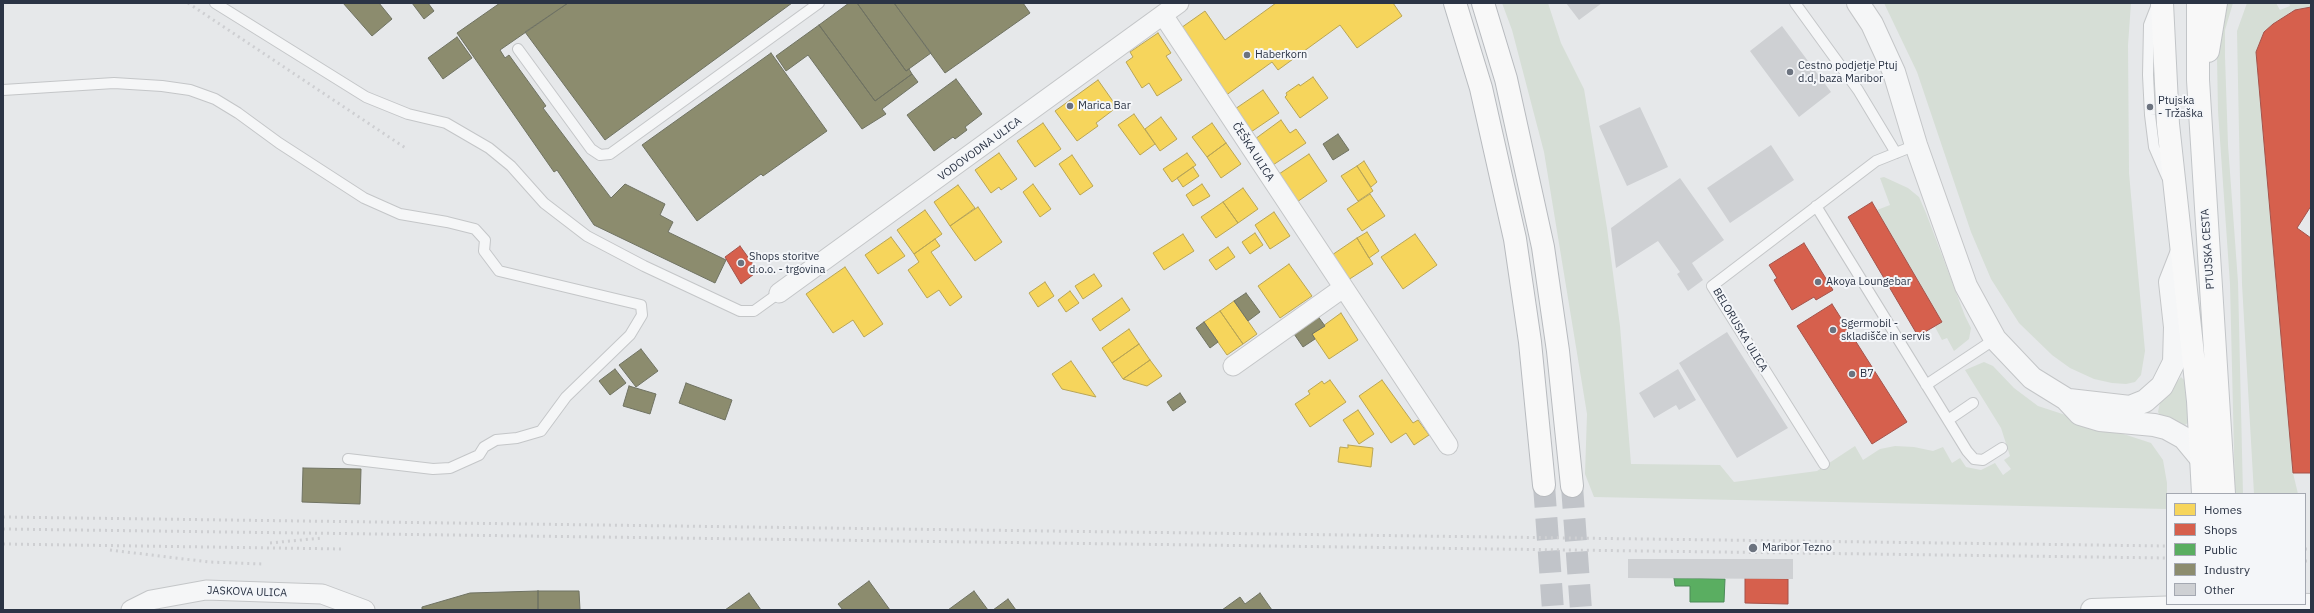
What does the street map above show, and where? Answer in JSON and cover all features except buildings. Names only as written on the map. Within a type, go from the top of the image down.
[{"type":"main road","points":[[1455,3],[1481,88],[1515,240],[1530,342],[1544,485]]},
{"type":"main road","points":[[1483,3],[1508,87],[1543,247],[1558,351],[1572,486]]},
{"type":"main road","points":[[2162,3],[2164,65],[2174,187],[2198,401],[2203,461],[2203,493]]},
{"type":"main road","name":"PTUJSKA CESTA","points":[[2198,3],[2198,80],[2224,493]]},
{"type":"main road","points":[[2198,80],[2207,59],[2216,3]]},
{"type":"street","name":"VODOVODNA ULICA","points":[[779,293],[1179,3]]},
{"type":"street","points":[[1858,3],[1872,24],[1894,72],[1916,145],[1966,286],[1995,339],[2032,378],[2066,399],[2080,414],[2100,420],[2154,425],[2166,428],[2184,438],[2203,461]]},
{"type":"street","name":"ČEŠKA ULICA","points":[[1163,15],[1448,445]]},
{"type":"street","points":[[2066,399],[2130,407],[2145,401],[2162,386],[2174,362],[2175,327],[2170,282],[2181,254]]},
{"type":"street","points":[[1233,366],[1343,288]]},
{"type":"street","name":"JASKOVA ULICA","points":[[131,610],[151,600],[206,590],[322,594],[365,610]]},
{"type":"street","points":[[2092,610],[2239,605]]},
{"type":"lane","points":[[215,3],[366,97],[408,114],[446,123],[489,148],[511,166],[544,203],[587,236],[644,266],[740,311],[754,311],[779,293]]},
{"type":"lane","points":[[518,49],[591,149],[600,155],[610,154],[819,3]]},
{"type":"lane","points":[[1795,3],[1858,90],[1896,153]]},
{"type":"lane","points":[[2157,3],[2150,25],[2148,75],[2150,115],[2154,147],[2163,170],[2174,187]]},
{"type":"lane","points":[[3,90],[114,83],[162,86],[190,90],[215,99],[238,113],[279,143],[364,198],[400,214],[448,222],[475,229],[485,240],[484,251],[500,271],[641,306],[642,315],[630,335],[566,397],[540,431],[517,438],[496,440],[484,447],[479,456],[450,468],[433,469],[348,459]]},
{"type":"lane","name":"BELORUSKA ULICA","points":[[1824,464],[1712,286],[1876,161],[1916,145]]},
{"type":"lane","points":[[1816,206],[1926,385],[1974,459],[1983,460],[2002,448]]},
{"type":"lane","points":[[1926,385],[1995,339]]},
{"type":"lane","points":[[1948,420],[1973,403]]},
{"type":"shaded area","points":[[1502,3],[1548,3],[1561,43],[1584,89],[1607,228],[1620,326],[1631,464],[1720,465],[1734,482],[1817,471],[1855,446],[1863,460],[1880,449],[1895,446],[1914,447],[1933,451],[1943,447],[1952,463],[1960,458],[1966,467],[1981,470],[1995,463],[2003,475],[2011,469],[2004,460],[2010,456],[2001,428],[1965,370],[1984,362],[1993,366],[2014,388],[2038,406],[2151,443],[2163,460],[2167,483],[2166,509],[1594,497],[1585,474],[1587,414],[1544,152],[1512,30]]},
{"type":"shaded area","points":[[1884,3],[2131,3],[2128,45],[2129,173],[2145,351],[2141,375],[2135,382],[2126,384],[2112,383],[2094,379],[2070,368],[2052,355],[2019,323],[1991,279],[1971,232],[1917,72]]},
{"type":"shaded area","points":[[2223,3],[2233,3],[2225,30],[2225,57],[2228,145],[2238,282],[2243,493],[2235,493],[2230,284],[2218,111],[2217,57]]},
{"type":"shaded area","points":[[2247,3],[2276,3],[2280,10],[2290,6],[2289,3],[2311,3],[2311,7],[2292,11],[2264,32],[2256,52],[2293,473],[2298,493],[2254,493],[2242,284],[2237,31]]},
{"type":"shaded area","points":[[1884,177],[1908,188],[1919,197],[1926,213],[1965,316],[1971,328],[1969,339],[1954,351],[1947,338],[1942,340],[1935,327],[1942,322],[1877,210],[1890,205],[1880,178]]},
{"type":"shaded area","points":[[2181,377],[2185,381],[2189,422],[2185,425],[2160,415],[2158,412],[2160,402]]},
{"type":"tunnel","points":[[1544,485],[1553,610]]},
{"type":"tunnel","points":[[1572,486],[1581,610]]},
{"type":"railway","points":[[188,3],[407,149]]},
{"type":"railway","points":[[3,517],[2166,546]]},
{"type":"railway","points":[[3,529],[2166,558]]},
{"type":"railway","points":[[270,543],[322,538]]},
{"type":"railway","points":[[3,544],[343,549]]},
{"type":"railway","points":[[2306,549],[2311,549]]},
{"type":"railway","points":[[110,550],[209,562],[263,564]]},
{"type":"railway","points":[[2306,561],[2311,561]]},
{"type":"place","name":"Haberkorn","points":[[1247,55]]},
{"type":"place","name":"Cestno podjetje Ptuj d.d, baza Maribor","points":[[1790,72]]},
{"type":"place","name":"Marica Bar","points":[[1070,106]]},
{"type":"place","name":"Ptujska - Tržaška","points":[[2150,107]]},
{"type":"place","name":"Shops storitve d.o.o. - trgovina","points":[[741,263]]},
{"type":"place","name":"Akoya Loungebar","points":[[1818,282]]},
{"type":"place","name":"Sgermobil - skladišče in servis","points":[[1833,330]]},
{"type":"place","name":"B7","points":[[1852,374]]},
{"type":"place","name":"Maribor Tezno","points":[[1753,548]]}]
